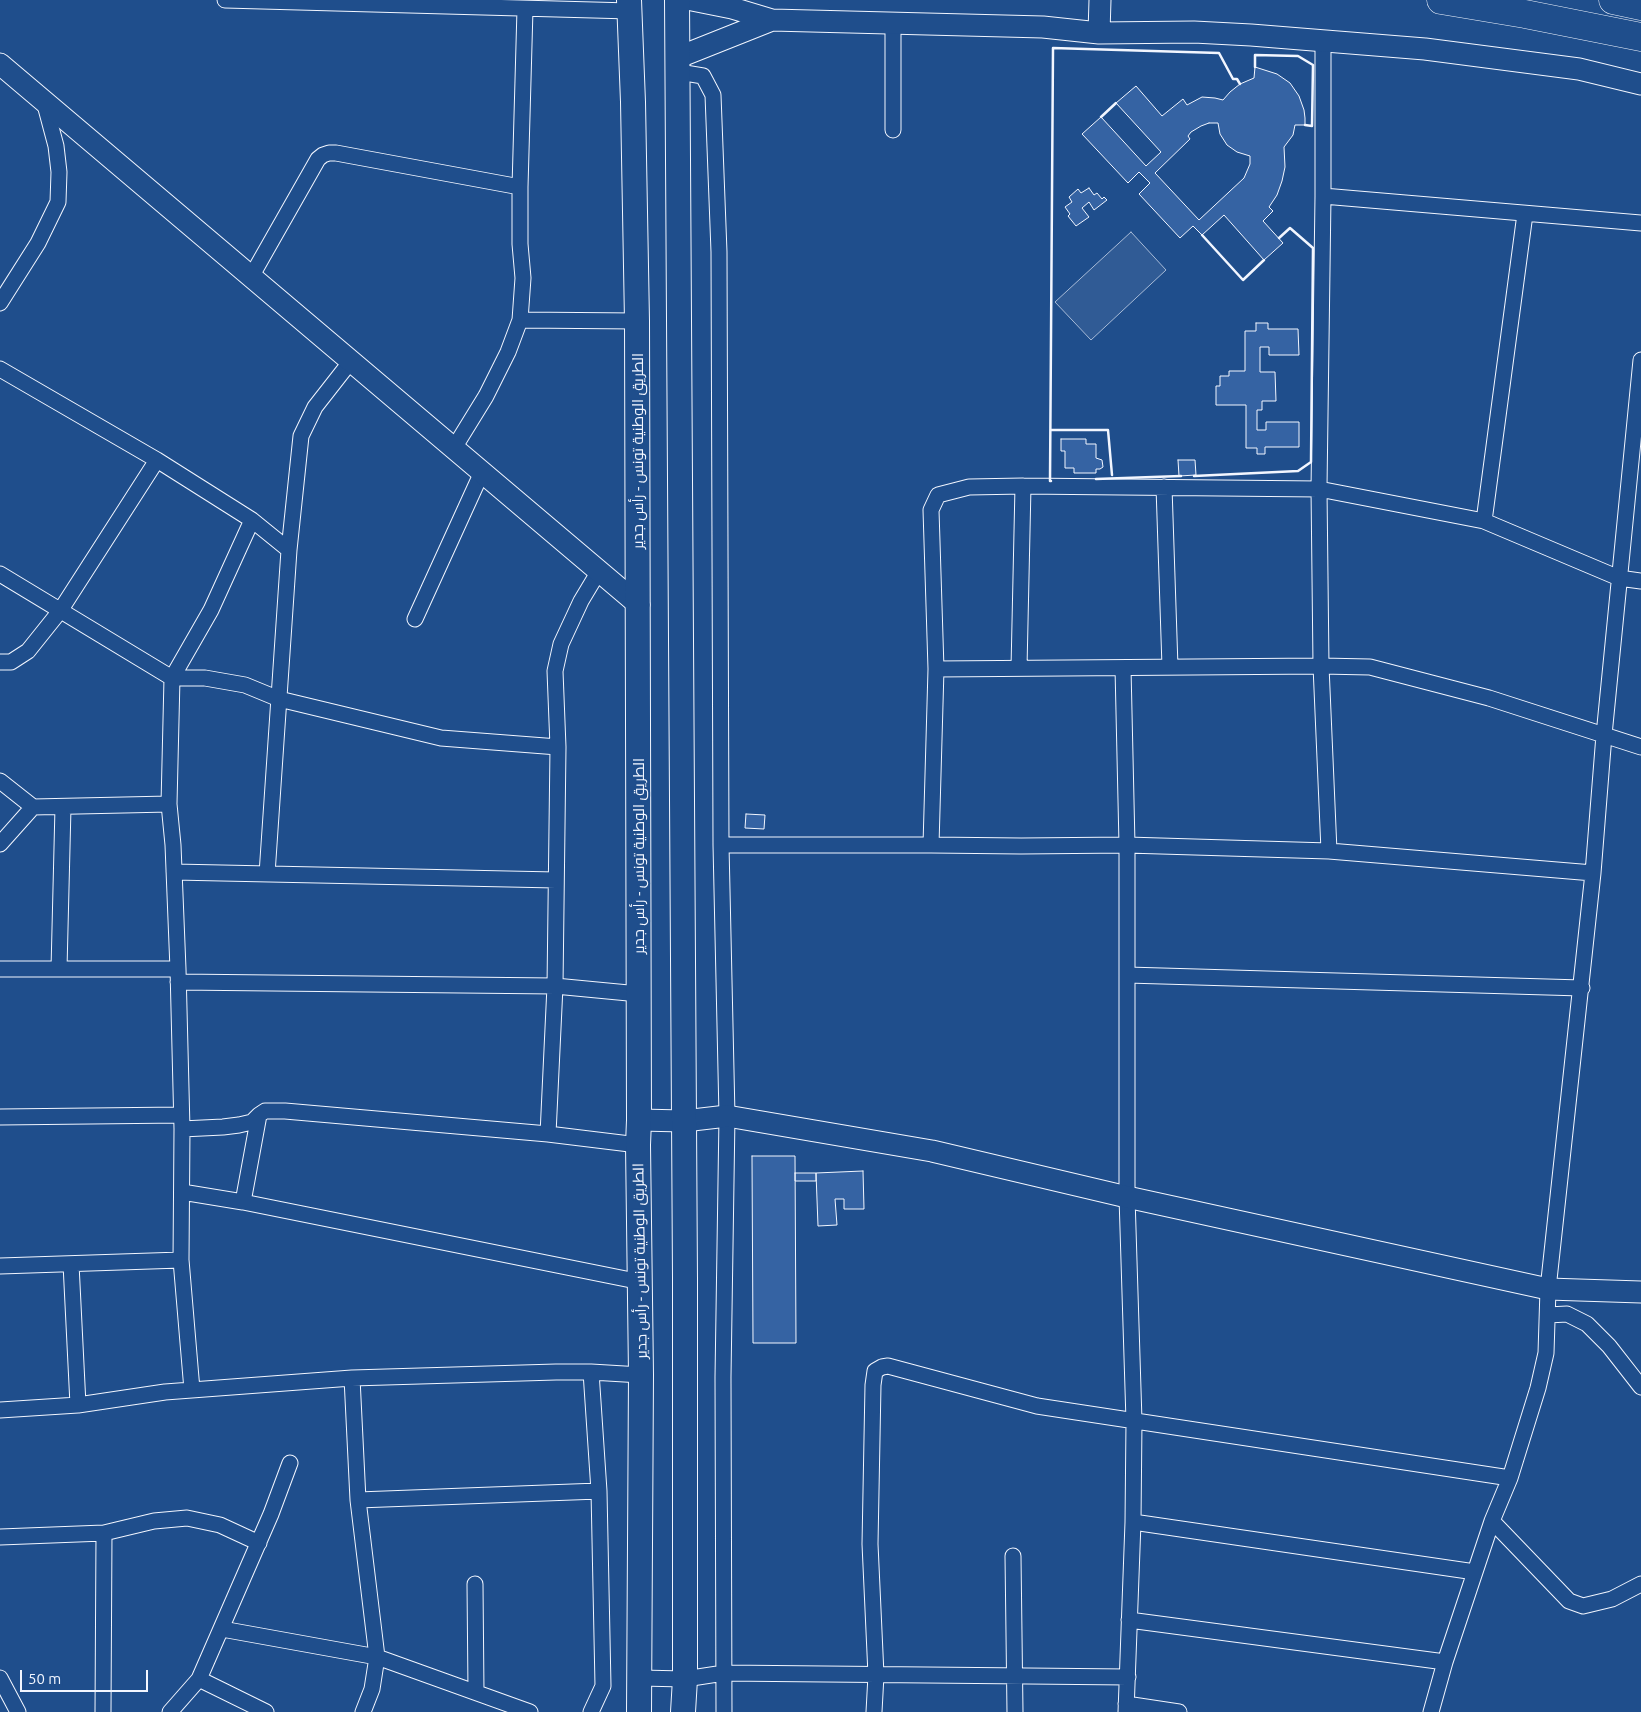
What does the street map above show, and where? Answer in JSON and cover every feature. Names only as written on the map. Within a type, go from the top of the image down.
[{"type":"highway","points":[[1441,0],[1525,14],[1641,37]]},
{"type":"highway","points":[[1613,0],[1641,6]]},
{"type":"main road","points":[[678,0],[684,1121],[685,1679],[683,1712]]},
{"type":"main road","name":"الطريق الوطنية تونس - رأس جدير","points":[[630,5],[637,321],[639,605],[640,1712]]},
{"type":"street","points":[[225,0],[446,3],[526,9],[630,5]]},
{"type":"street","points":[[692,0],[732,8],[772,20],[1043,27],[1099,33],[1194,32],[1425,49],[1579,69],[1641,84]]},
{"type":"street","points":[[1099,33],[1100,0]]},
{"type":"street","points":[[454,448],[486,396],[508,352],[520,320],[523,278],[520,244],[520,187],[526,9]]},
{"type":"street","points":[[679,65],[772,20]]},
{"type":"street","points":[[892,130],[894,23]]},
{"type":"street","points":[[1323,40],[1319,489],[1321,666],[1329,851]]},
{"type":"street","points":[[0,64],[639,605]]},
{"type":"street","points":[[679,65],[703,76],[713,95],[719,252],[721,845],[727,1116],[723,1377],[724,1712]]},
{"type":"street","points":[[0,303],[38,243],[58,202],[59,172],[56,146],[44,101]]},
{"type":"street","points":[[252,277],[318,159],[323,155],[336,153],[520,187]]},
{"type":"street","points":[[1323,196],[1641,223]]},
{"type":"street","points":[[1484,522],[1525,214]]},
{"type":"street","points":[[520,320],[637,321]]},
{"type":"street","points":[[1431,1712],[1445,1662],[1492,1521],[1510,1478],[1538,1388],[1546,1353],[1548,1289],[1582,988],[1604,735],[1641,360]]},
{"type":"street","points":[[267,874],[288,550],[300,436],[315,407],[351,361]]},
{"type":"street","points":[[0,369],[157,460],[252,520],[288,550]]},
{"type":"street","points":[[0,662],[11,662],[20,658],[28,651],[60,610],[157,460]]},
{"type":"street","points":[[415,619],[482,472]]},
{"type":"street","points":[[931,845],[936,669],[931,510],[938,495],[968,487],[1023,486],[1319,489],[1484,522],[1619,578],[1641,581]]},
{"type":"street","points":[[1019,668],[1023,486]]},
{"type":"street","points":[[1164,487],[1170,667]]},
{"type":"street","points":[[192,1390],[182,1260],[178,976],[169,804],[172,678],[210,610],[252,520]]},
{"type":"street","points":[[548,1134],[555,986],[558,747],[555,671],[561,644],[581,601],[599,571]]},
{"type":"street","points":[[0,574],[172,678],[205,678],[237,684],[279,699],[441,738],[558,747]]},
{"type":"street","points":[[936,669],[1321,666],[1370,668],[1489,698],[1641,747]]},
{"type":"street","points":[[1123,668],[1127,845],[1127,1197],[1134,1421],[1133,1522],[1126,1708],[1179,1712]]},
{"type":"street","points":[[0,782],[33,808],[169,804]]},
{"type":"street","points":[[59,969],[64,807]]},
{"type":"street","points":[[0,844],[33,808]]},
{"type":"street","points":[[721,845],[1127,845],[1329,851],[1593,873]]},
{"type":"street","points":[[174,872],[556,880]]},
{"type":"street","points":[[0,969],[59,969],[178,976],[555,986],[639,994]]},
{"type":"street","points":[[1127,976],[1582,988]]},
{"type":"street","points":[[0,1117],[181,1122],[223,1127],[252,1122],[266,1111],[285,1111],[548,1134],[638,1145]]},
{"type":"street","points":[[243,1202],[259,1115]]},
{"type":"street","points":[[640,1120],[684,1121],[727,1116],[932,1150],[1127,1197],[1548,1289],[1641,1292]]},
{"type":"street","points":[[182,1192],[243,1202],[640,1282]]},
{"type":"street","points":[[0,1266],[182,1260]]},
{"type":"street","points":[[71,1264],[78,1405]]},
{"type":"street","points":[[1548,1315],[1567,1314],[1587,1324],[1609,1346],[1641,1388]]},
{"type":"street","points":[[874,1712],[876,1675],[870,1544],[873,1385],[875,1371],[882,1367],[888,1366],[1037,1406],[1510,1478]]},
{"type":"street","points":[[0,1410],[78,1405],[128,1396],[192,1390],[352,1378],[591,1372],[641,1375]]},
{"type":"street","points":[[591,1372],[599,1491],[603,1686],[592,1712]]},
{"type":"street","points":[[352,1378],[358,1500],[377,1657],[372,1688],[363,1712]]},
{"type":"street","points":[[170,1712],[199,1679],[259,1542],[290,1463]]},
{"type":"street","points":[[358,1500],[599,1491]]},
{"type":"street","points":[[0,1537],[104,1533],[154,1521],[187,1518],[220,1525],[259,1542]]},
{"type":"street","points":[[1492,1521],[1569,1600],[1583,1606],[1612,1599],[1641,1584]]},
{"type":"street","points":[[1133,1522],[1475,1572]]},
{"type":"street","points":[[103,1712],[104,1533]]},
{"type":"street","points":[[1013,1556],[1015,1712]]},
{"type":"street","points":[[475,1584],[476,1692]]},
{"type":"street","points":[[1129,1620],[1445,1662]]},
{"type":"street","points":[[222,1629],[377,1657],[530,1712]]},
{"type":"street","points":[[640,1678],[685,1679],[724,1673],[1128,1677]]},
{"type":"street","points":[[0,1678],[18,1712]]},
{"type":"street","points":[[199,1679],[266,1712]]},
{"type":"shaded area","points":[[1131,232],[1166,270],[1091,340],[1055,302]]},
{"type":"building","points":[[1255,67],[1277,74],[1290,83],[1299,96],[1305,118],[1305,125],[1295,125],[1293,135],[1284,147],[1285,167],[1282,181],[1277,195],[1269,207],[1273,211],[1263,221],[1283,243],[1264,260],[1224,215],[1202,235],[1193,226],[1180,238],[1139,194],[1150,183],[1139,172],[1128,183],[1082,134],[1101,117],[1146,166],[1161,152],[1116,103],[1136,86],[1162,116],[1183,99],[1187,105],[1202,97],[1223,100],[1240,84],[1254,78]],"holes":[[[1209,123],[1218,123],[1220,134],[1227,145],[1237,152],[1250,156],[1250,164],[1244,178],[1199,220],[1155,173],[1190,139],[1188,136],[1191,132]]]},
{"type":"building","points":[[1089,188],[1094,195],[1097,193],[1102,199],[1104,197],[1107,200],[1094,210],[1089,202],[1082,208],[1089,217],[1076,226],[1068,216],[1070,214],[1065,207],[1072,202],[1069,197],[1078,189],[1081,193]]},
{"type":"building","points":[[1256,323],[1268,323],[1268,329],[1298,329],[1299,355],[1269,355],[1269,347],[1260,347],[1260,372],[1275,372],[1276,401],[1262,401],[1262,410],[1257,410],[1257,430],[1266,430],[1266,422],[1299,422],[1299,447],[1265,447],[1265,454],[1257,454],[1257,448],[1246,448],[1246,405],[1216,405],[1216,386],[1220,386],[1220,376],[1229,376],[1229,371],[1245,371],[1245,331],[1256,331]]},
{"type":"building","points":[[1061,439],[1086,439],[1086,444],[1096,444],[1096,458],[1102,460],[1103,467],[1096,469],[1096,473],[1074,473],[1074,468],[1065,468],[1065,451],[1061,451]]},
{"type":"building","points":[[1178,460],[1195,460],[1196,475],[1179,476]]},
{"type":"building","points":[[746,814],[765,815],[764,829],[745,828]]},
{"type":"building","points":[[752,1156],[795,1156],[796,1343],[753,1343]]},
{"type":"building","points":[[863,1171],[864,1209],[844,1209],[844,1199],[835,1199],[837,1225],[818,1226],[816,1173]]},
{"type":"building","points":[[795,1173],[816,1173],[816,1181],[795,1181]]},
{"type":"wall","points":[[1051,481],[1053,48],[1219,53],[1233,79],[1237,79],[1240,84]]},
{"type":"wall","points":[[1255,67],[1255,55],[1298,56],[1313,65],[1312,126],[1305,125]]},
{"type":"wall","points":[[1101,117],[1116,103]]},
{"type":"wall","points":[[1194,476],[1298,471],[1311,462],[1313,248],[1290,228],[1279,238]]},
{"type":"wall","points":[[1202,235],[1243,280],[1264,260]]},
{"type":"wall","points":[[1051,430],[1108,430],[1112,475]]},
{"type":"wall","points":[[1096,479],[1181,476]]}]
